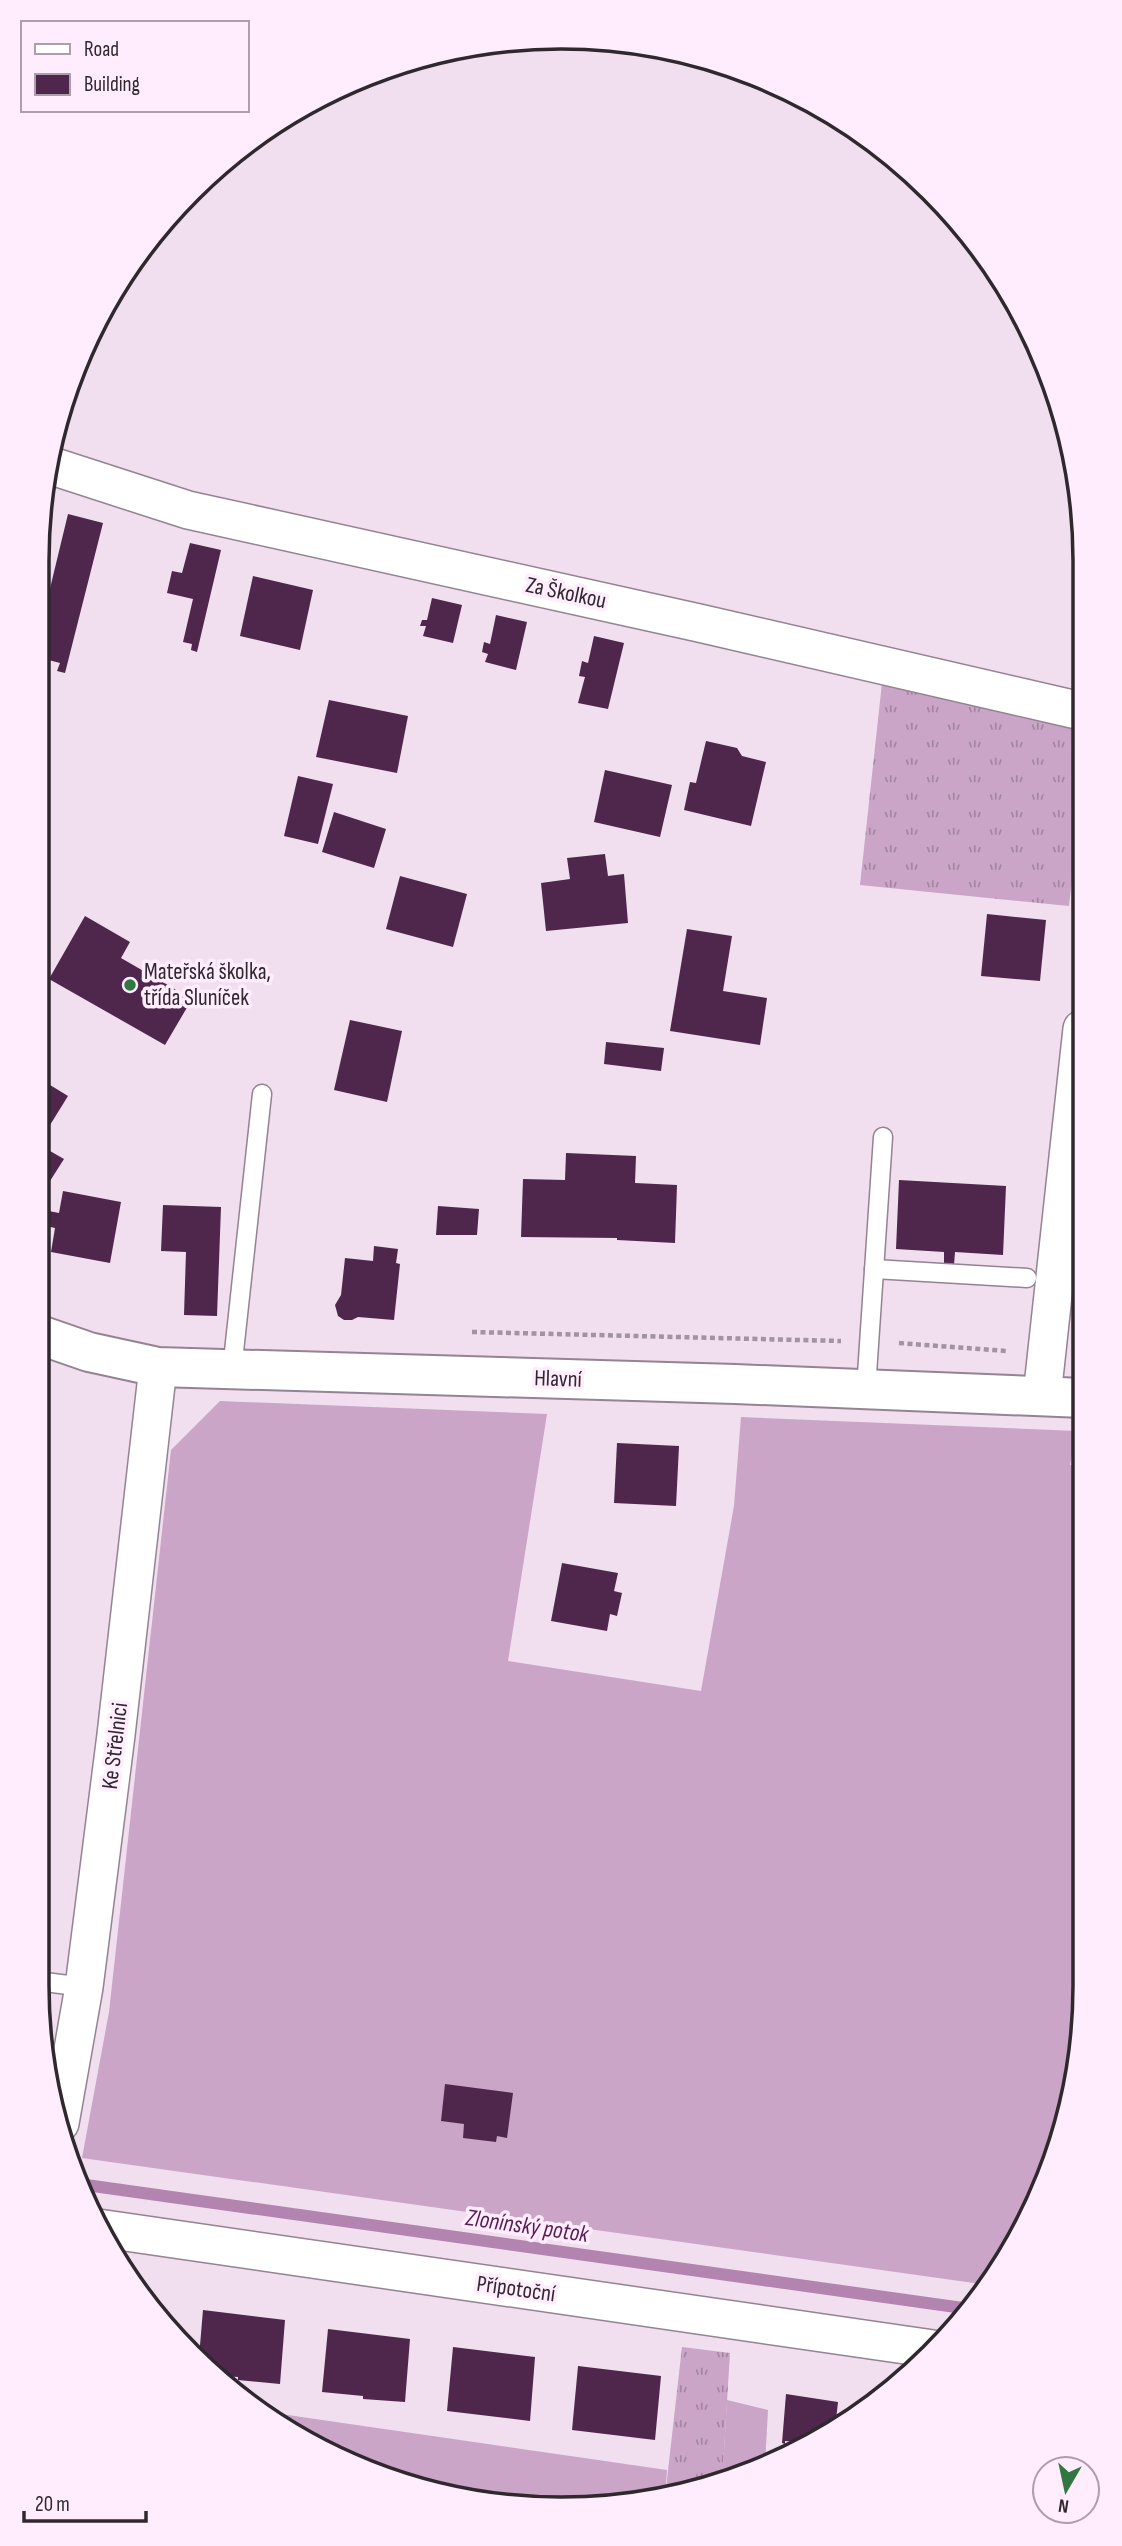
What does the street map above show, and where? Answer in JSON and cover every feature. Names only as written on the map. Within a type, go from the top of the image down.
[{"type":"street","name":"Za Školkou","points":[[58,468],[188,510],[1073,709]]},
{"type":"street","points":[[1042,1396],[1073,1112]]},
{"type":"street","name":"Hlavní","points":[[49,1338],[89,1352],[158,1367],[1073,1398]]},
{"type":"street","name":"Ke Střelnici","points":[[63,2105],[84,1987],[158,1367]]},
{"type":"street","name":"Přípotoční","points":[[112,2230],[923,2347]]},
{"type":"lane","points":[[232,1370],[262,1094]]},
{"type":"lane","points":[[866,1389],[883,1137]]},
{"type":"lane","points":[[874,1269],[1027,1278]]},
{"type":"lane","points":[[49,1983],[84,1987]]},
{"type":"green space","points":[[882,683],[1073,729],[1073,869],[1069,906],[860,885]]},
{"type":"green space","points":[[220,1401],[547,1414],[508,1661],[701,1691],[734,1506],[741,1417],[1073,1431],[1070,1465],[1073,1465],[1073,1985],[1069,2052],[1056,2118],[1034,2181],[1004,2241],[977,2283],[82,2158],[109,2012],[171,1450]]},
{"type":"green space","points":[[682,2347],[730,2353],[723,2471],[666,2486]]},
{"type":"green space","points":[[727,2400],[768,2410],[766,2454],[723,2471]]},
{"type":"green space","points":[[282,2414],[667,2470],[666,2486],[628,2493],[561,2497],[494,2493],[428,2480],[396,2470],[335,2444]]},
{"type":"building","points":[[68,514],[103,523],[65,673],[57,671],[60,663],[49,660],[49,593]]},
{"type":"building","points":[[190,543],[221,550],[197,652],[191,650],[192,644],[183,642],[193,599],[167,593],[172,571],[182,573]]},
{"type":"building","points":[[253,576],[313,590],[300,650],[240,636]]},
{"type":"building","points":[[432,598],[462,605],[453,643],[423,636],[426,626],[420,626],[422,620],[427,620]]},
{"type":"building","points":[[496,615],[527,622],[516,670],[485,662],[488,654],[482,652],[484,642],[490,644]]},
{"type":"building","points":[[594,636],[624,643],[608,709],[578,703],[585,677],[579,676],[582,661],[588,663]]},
{"type":"building","points":[[329,700],[408,716],[397,773],[316,757]]},
{"type":"building","points":[[706,741],[737,748],[742,756],[766,762],[751,826],[684,810],[690,782],[696,783]]},
{"type":"building","points":[[605,770],[672,785],[660,837],[594,822]]},
{"type":"building","points":[[298,776],[333,784],[318,844],[284,836]]},
{"type":"building","points":[[334,812],[386,829],[374,868],[322,852]]},
{"type":"building","points":[[605,854],[608,876],[624,874],[628,923],[546,931],[541,883],[570,879],[567,858]]},
{"type":"building","points":[[400,876],[467,894],[453,947],[386,929]]},
{"type":"building","points":[[987,914],[1046,920],[1040,981],[981,976]]},
{"type":"building","points":[[85,916],[130,942],[121,958],[192,999],[165,1045],[49,979]]},
{"type":"building","points":[[687,929],[732,936],[723,991],[767,998],[760,1045],[670,1031]]},
{"type":"building","points":[[350,1020],[402,1031],[387,1102],[334,1090]]},
{"type":"building","points":[[606,1042],[664,1048],[661,1071],[604,1064]]},
{"type":"building","points":[[49,1084],[68,1096],[49,1127]]},
{"type":"building","points":[[49,1150],[64,1159],[49,1183]]},
{"type":"building","points":[[566,1153],[636,1156],[635,1183],[677,1185],[675,1243],[617,1238],[521,1237],[523,1179],[565,1180]]},
{"type":"building","points":[[899,1180],[1006,1186],[1003,1255],[955,1252],[954,1265],[944,1264],[944,1252],[896,1249]]},
{"type":"building","points":[[63,1191],[121,1202],[110,1263],[51,1252],[55,1228],[49,1227],[49,1211],[59,1213]]},
{"type":"building","points":[[163,1205],[221,1207],[217,1316],[184,1315],[186,1252],[161,1251]]},
{"type":"building","points":[[438,1206],[479,1209],[477,1235],[436,1235]]},
{"type":"building","points":[[374,1246],[398,1249],[396,1263],[400,1264],[394,1320],[358,1317],[344,1320],[338,1316],[335,1305],[341,1295],[345,1258],[373,1261]]},
{"type":"building","points":[[617,1443],[679,1446],[676,1506],[614,1503]]},
{"type":"building","points":[[562,1563],[618,1573],[614,1591],[622,1593],[617,1616],[610,1614],[607,1631],[551,1621]]},
{"type":"building","points":[[445,2084],[513,2093],[507,2138],[497,2136],[496,2142],[463,2138],[464,2124],[441,2121]]},
{"type":"building","points":[[203,2310],[285,2320],[280,2384],[238,2380],[238,2377],[231,2377],[200,2348]]},
{"type":"building","points":[[328,2329],[410,2339],[405,2402],[322,2392]]},
{"type":"building","points":[[453,2347],[535,2357],[530,2421],[447,2411]]},
{"type":"building","points":[[578,2366],[661,2376],[655,2440],[572,2430]]},
{"type":"building","points":[[786,2394],[838,2402],[836,2416],[792,2441],[782,2443]]},
{"type":"waterway","name":"Zlonínský potok","points":[[90,2186],[959,2307]]},
{"type":"place","name":"Mateřská školka, třída Sluníček","points":[[130,985]]}]
